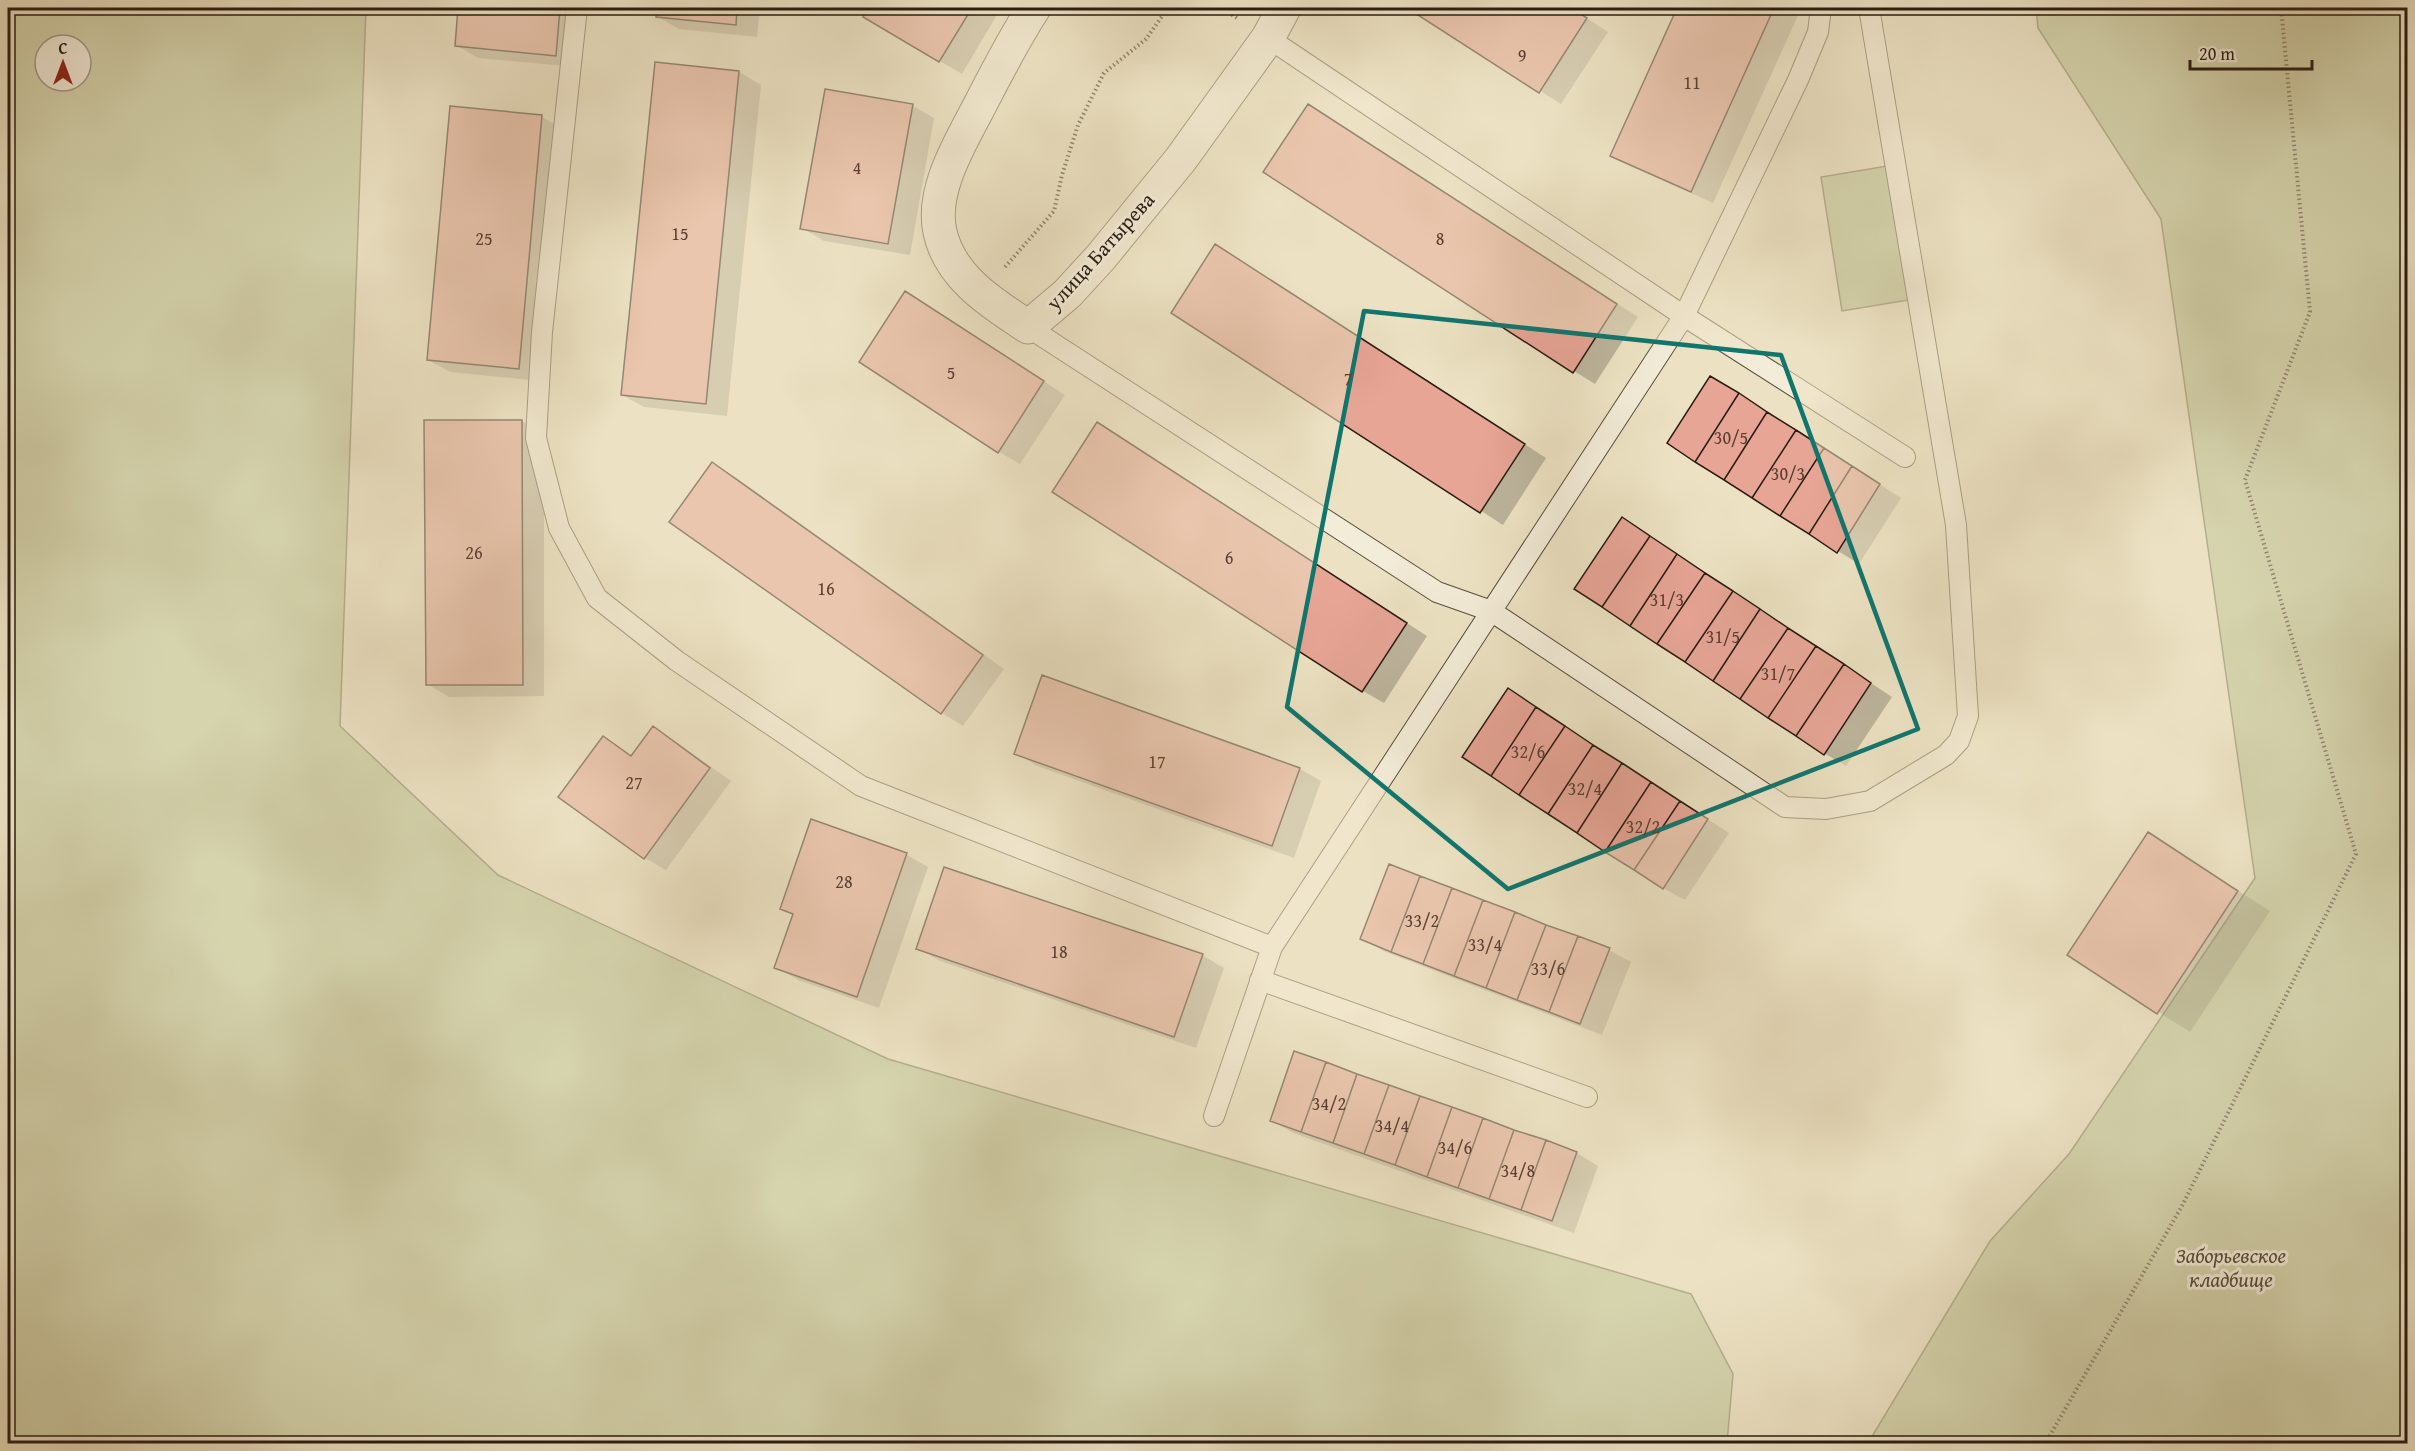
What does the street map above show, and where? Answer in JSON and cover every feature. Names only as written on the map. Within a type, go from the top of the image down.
[{"type":"street","name":"улица Батырева","points":[[1034,8],[1015,38],[950,163],[940,199],[940,232],[954,265],[980,295],[1028,327],[1067,294],[1101,257],[1181,159],[1269,38],[1284,8]]},
{"type":"lane","points":[[577,8],[542,332],[536,438],[560,528],[597,598],[677,661],[861,786],[1272,947]]},
{"type":"lane","points":[[1214,1116],[1272,947],[1684,316],[1798,80],[1818,32],[1821,8]]},
{"type":"lane","points":[[1028,327],[1437,592],[1491,610],[1785,807],[1826,809],[1870,801],[1946,755],[1959,741],[1968,716],[1956,525],[1869,8]]},
{"type":"lane","points":[[1269,38],[1684,316],[1905,457]]},
{"type":"lane","points":[[1260,980],[1587,1096]]},
{"type":"path","points":[[980,295],[1054,211],[1062,175],[1078,124],[1104,73],[1146,39],[1168,8]]},
{"type":"path","points":[[2045,1443],[2182,1206],[2356,854],[2245,480],[2310,312],[2281,8]]},
{"type":"highlighted area","points":[[1364,311],[1781,355],[1918,729],[1508,889],[1287,707]]},
{"type":"green space","points":[[8,8],[366,8],[340,726],[498,875],[888,1059],[1691,1294],[1733,1374],[1727,1443],[8,1443]]},
{"type":"green space","name":"Заборьевское кладбище","points":[[2036,8],[2407,8],[2407,1443],[1868,1443],[1990,1241],[2069,1154],[2255,878],[2161,219],[2038,28]]},
{"type":"green space","points":[[1887,166],[1909,300],[1842,311],[1821,177]]},
{"type":"building","points":[[458,8],[560,8],[556,56],[455,46]]},
{"type":"building","points":[[657,8],[737,8],[736,25],[656,17]]},
{"type":"building","points":[[869,8],[972,8],[939,62],[863,17]]},
{"type":"building","points":[[1407,8],[1571,8],[1587,18],[1539,93]]},
{"type":"building","points":[[1677,8],[1774,8],[1691,192],[1610,156]]},
{"type":"building","points":[[655,62],[739,71],[706,404],[621,395]]},
{"type":"building","points":[[825,89],[913,104],[888,244],[800,229]]},
{"type":"building","points":[[1308,104],[1617,304],[1573,373],[1263,172]]},
{"type":"building","points":[[450,106],[542,115],[519,369],[427,360]]},
{"type":"building","points":[[1215,244],[1525,444],[1480,513],[1171,313]]},
{"type":"building","points":[[905,291],[1044,381],[998,453],[859,362]]},
{"type":"building","points":[[1710,376],[1739,393],[1695,462],[1667,443]]},
{"type":"building","points":[[1739,393],[1767,412],[1724,480],[1695,462]]},
{"type":"building","points":[[1767,412],[1796,430],[1752,498],[1724,480]]},
{"type":"building","points":[[424,420],[522,420],[523,685],[426,685]]},
{"type":"building","points":[[1097,422],[1407,623],[1362,692],[1052,492]]},
{"type":"building","points":[[1796,430],[1824,448],[1780,516],[1752,498]]},
{"type":"building","points":[[1824,448],[1852,466],[1809,534],[1780,516]]},
{"type":"building","points":[[712,462],[983,655],[941,714],[669,522]]},
{"type":"building","points":[[1852,466],[1880,484],[1837,553],[1809,534]]},
{"type":"building","points":[[1622,517],[1650,536],[1602,607],[1574,589]]},
{"type":"building","points":[[1650,536],[1677,554],[1630,626],[1602,607]]},
{"type":"building","points":[[1677,554],[1705,573],[1657,644],[1630,626]]},
{"type":"building","points":[[1705,573],[1733,591],[1685,662],[1657,644]]},
{"type":"building","points":[[1733,591],[1760,609],[1713,681],[1685,662]]},
{"type":"building","points":[[1760,609],[1788,628],[1740,699],[1713,681]]},
{"type":"building","points":[[1788,628],[1816,646],[1768,718],[1740,699]]},
{"type":"building","points":[[1816,646],[1844,664],[1796,736],[1768,718]]},
{"type":"building","points":[[1844,664],[1871,683],[1824,755],[1796,736]]},
{"type":"building","points":[[1042,675],[1300,768],[1272,846],[1014,754]]},
{"type":"building","points":[[1508,688],[1536,707],[1491,776],[1462,757]]},
{"type":"building","points":[[1536,707],[1565,726],[1519,795],[1491,776]]},
{"type":"building","points":[[653,726],[710,768],[644,859],[558,797],[603,736],[631,756]]},
{"type":"building","points":[[1565,726],[1593,745],[1548,814],[1519,795]]},
{"type":"building","points":[[1593,745],[1622,763],[1577,833],[1548,814]]},
{"type":"building","points":[[1622,763],[1651,782],[1605,852],[1577,833]]},
{"type":"building","points":[[1651,782],[1680,801],[1634,870],[1605,852]]},
{"type":"building","points":[[1680,801],[1708,819],[1663,889],[1634,870]]},
{"type":"building","points":[[811,819],[907,853],[857,997],[774,968],[793,914],[780,909]]},
{"type":"building","points":[[2148,832],[2238,891],[2157,1014],[2067,955]]},
{"type":"building","points":[[1389,864],[1420,876],[1391,952],[1360,939]]},
{"type":"building","points":[[944,867],[1203,954],[1174,1037],[916,949]]},
{"type":"building","points":[[1420,876],[1452,888],[1423,964],[1391,952]]},
{"type":"building","points":[[1452,888],[1483,900],[1454,976],[1423,964]]},
{"type":"building","points":[[1483,900],[1515,912],[1486,988],[1454,976]]},
{"type":"building","points":[[1515,912],[1546,925],[1517,1000],[1486,988]]},
{"type":"building","points":[[1546,925],[1578,936],[1549,1012],[1517,1000]]},
{"type":"building","points":[[1578,936],[1610,948],[1580,1024],[1549,1012]]},
{"type":"building","points":[[1294,1051],[1326,1062],[1301,1132],[1270,1121]]},
{"type":"building","points":[[1326,1062],[1357,1074],[1333,1143],[1301,1132]]},
{"type":"building","points":[[1357,1074],[1389,1085],[1364,1154],[1333,1143]]},
{"type":"building","points":[[1389,1085],[1420,1096],[1395,1165],[1364,1154]]},
{"type":"building","points":[[1420,1096],[1452,1107],[1427,1177],[1395,1165]]},
{"type":"building","points":[[1452,1107],[1483,1118],[1458,1188],[1427,1177]]},
{"type":"building","points":[[1483,1118],[1514,1130],[1489,1199],[1458,1188]]},
{"type":"building","points":[[1514,1130],[1546,1140],[1521,1210],[1489,1199]]},
{"type":"building","points":[[1546,1140],[1577,1152],[1552,1221],[1521,1210]]}]
